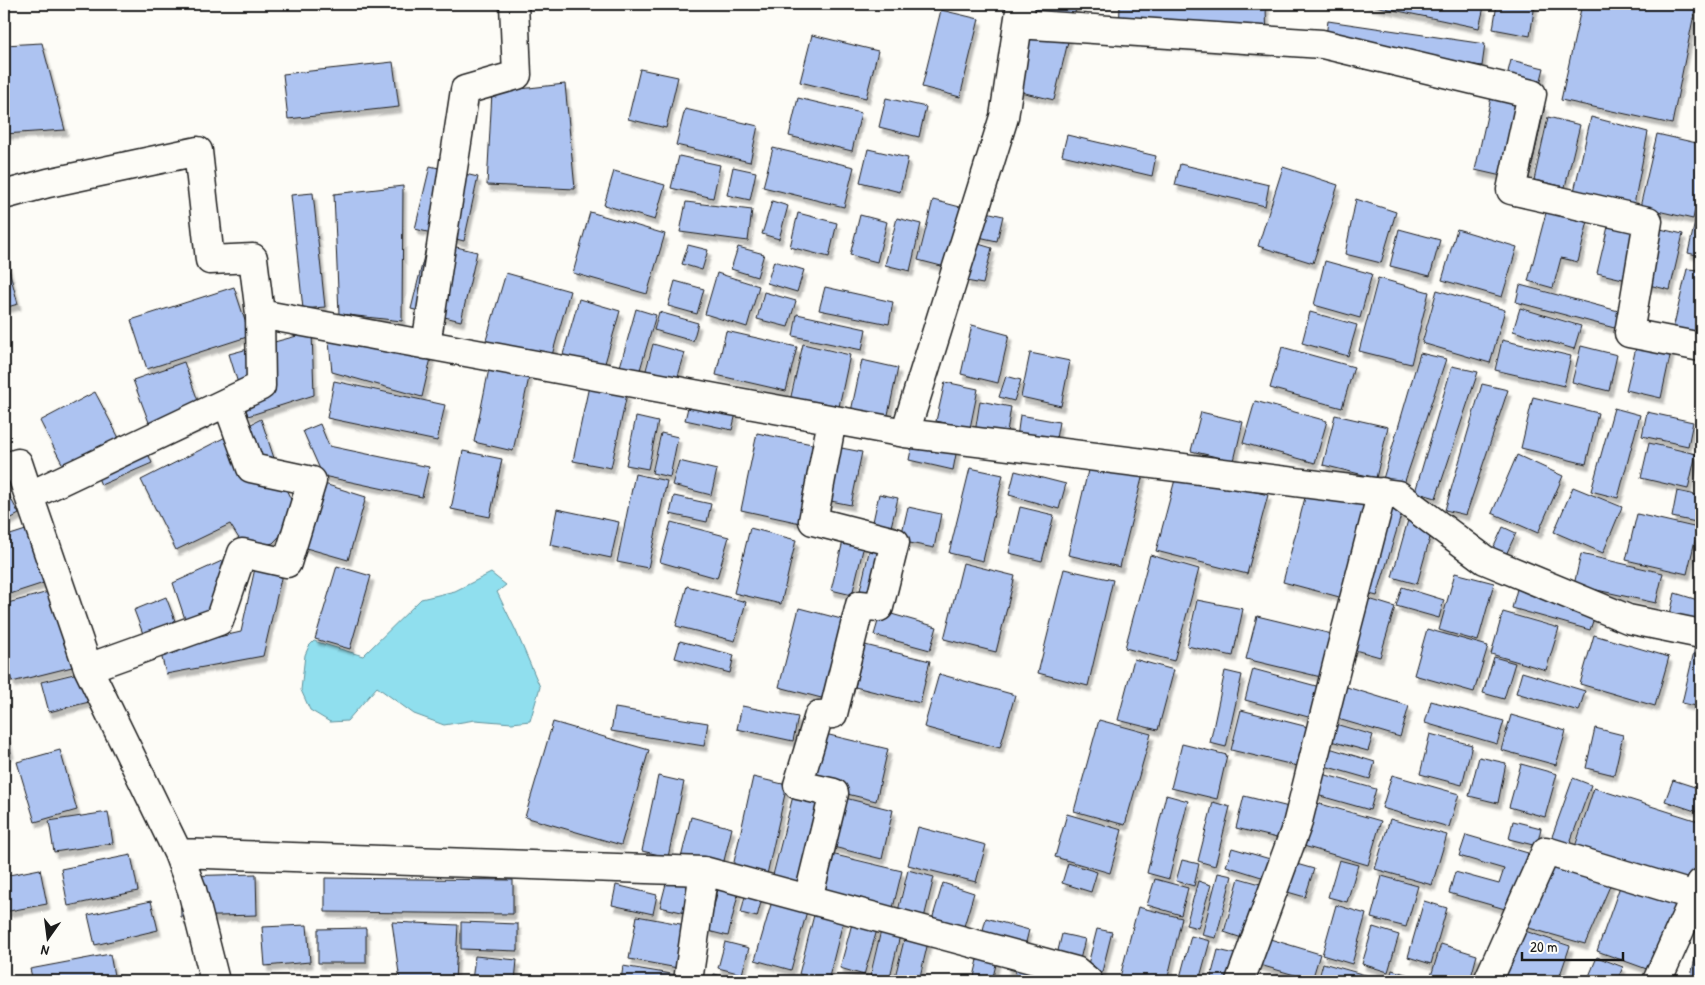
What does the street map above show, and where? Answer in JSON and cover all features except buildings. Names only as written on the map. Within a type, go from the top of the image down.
[{"type":"street","points":[[426,345],[465,90],[517,75],[514,4]]},
{"type":"street","points":[[905,434],[1004,118],[1019,14],[1322,44],[1532,94],[1511,190],[1648,221],[1629,333],[1701,346]]},
{"type":"street","points":[[4,195],[48,183],[198,151],[210,260],[253,258],[260,314],[261,386],[29,496]]},
{"type":"street","points":[[260,314],[905,434],[1398,494],[1485,560],[1628,618],[1701,634]]},
{"type":"street","points":[[88,668],[219,621],[242,553],[287,564],[312,481],[251,468],[228,402]]},
{"type":"street","points":[[808,899],[834,794],[798,785],[819,715],[833,714],[860,605],[880,607],[895,542],[813,521],[832,420]]},
{"type":"street","points":[[4,468],[18,463],[88,668],[178,853],[192,890],[215,981]]},
{"type":"street","points":[[1240,981],[1297,824],[1338,657],[1382,492]]},
{"type":"street","points":[[1488,981],[1546,851],[1698,889],[1658,981]]},
{"type":"street","points":[[178,853],[704,871],[1076,971],[1088,981]]},
{"type":"street","points":[[688,981],[704,871]]},
{"type":"water","points":[[491,573],[506,585],[497,592],[540,687],[530,721],[512,723],[475,720],[444,725],[414,714],[377,687],[347,721],[330,722],[310,710],[301,690],[305,655],[309,646],[314,641],[363,656],[421,599],[455,591]]}]
